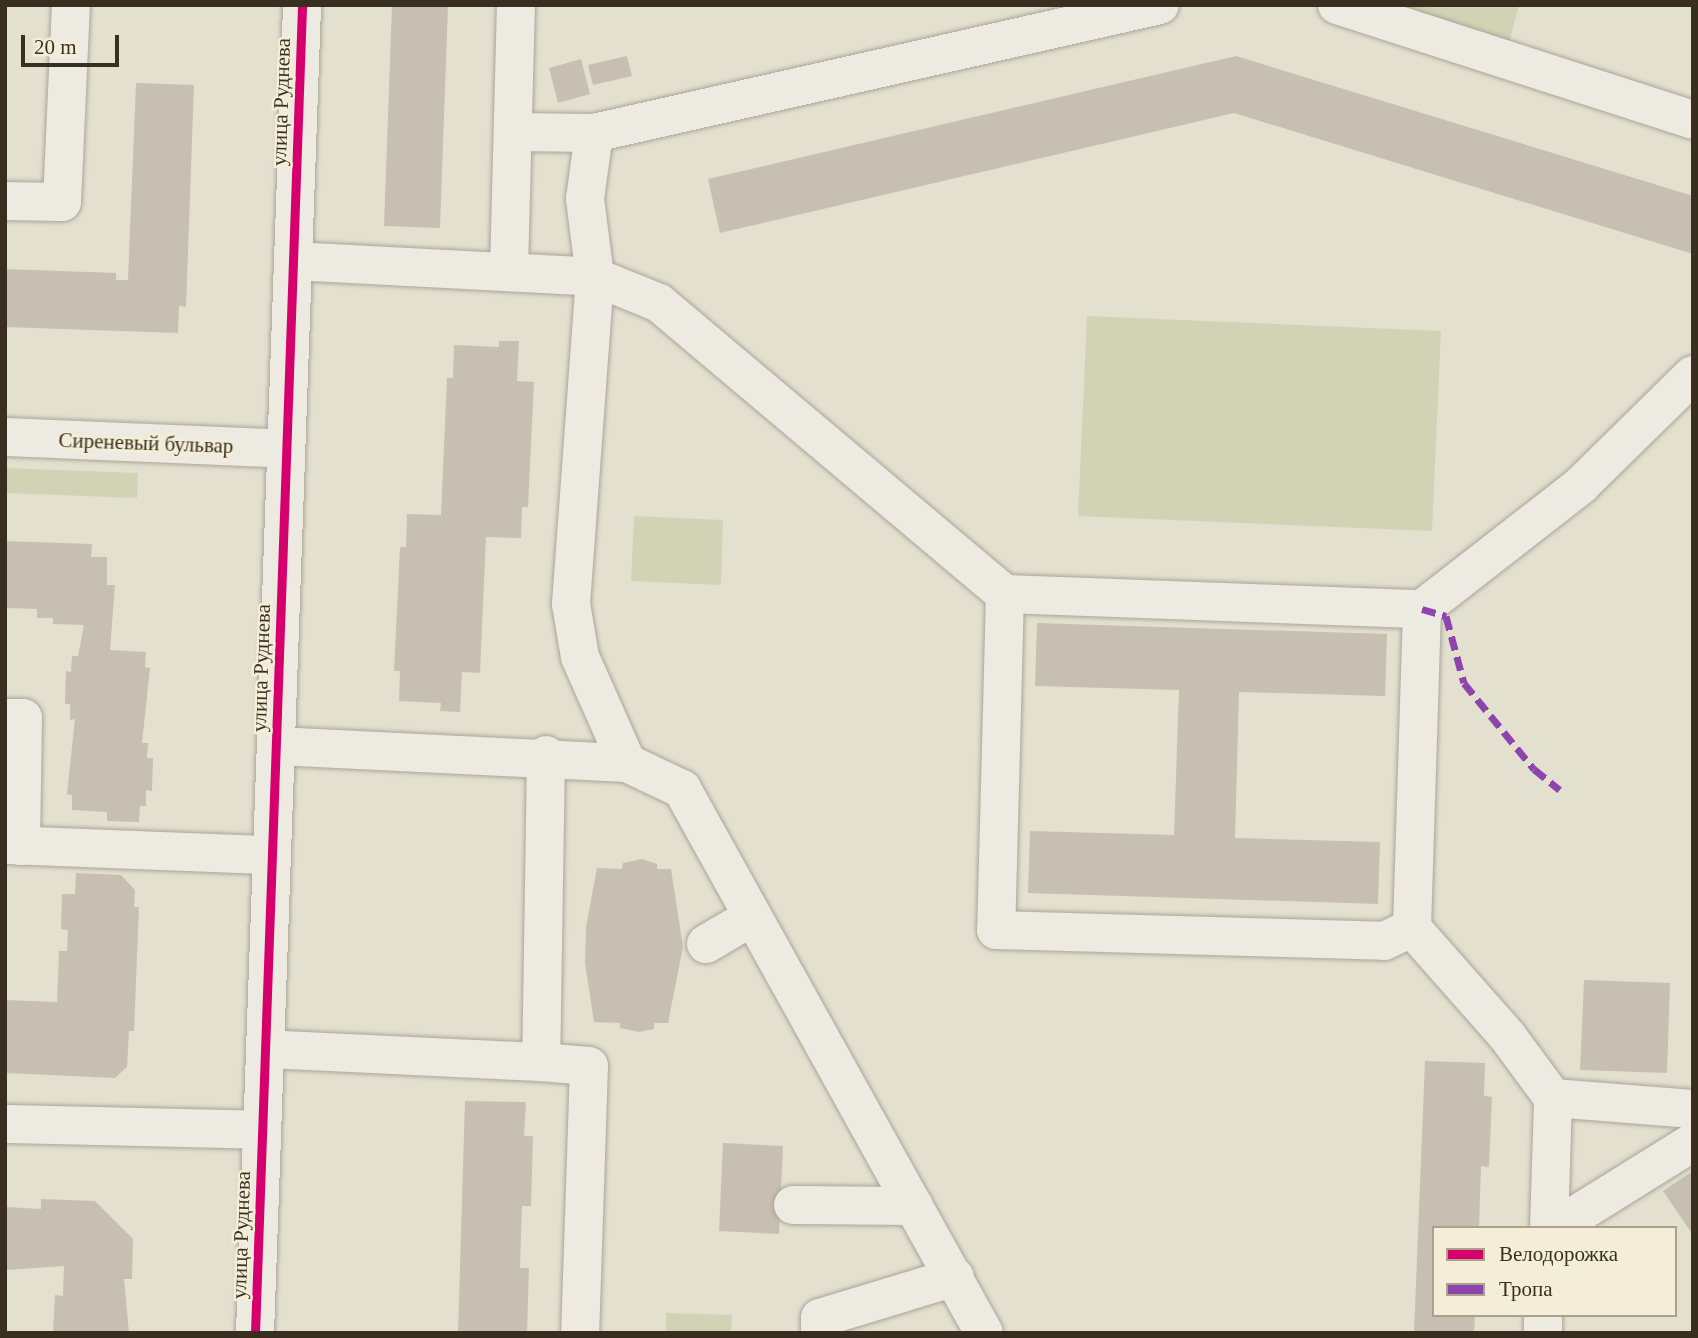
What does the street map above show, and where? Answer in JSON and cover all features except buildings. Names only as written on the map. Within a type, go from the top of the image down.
[{"type":"street","points":[[5,201],[62,202],[71,5]]},
{"type":"street","name":"улица Руднева","points":[[254,1333],[302,5]]},
{"type":"street","points":[[509,270],[516,5]]},
{"type":"street","points":[[513,132],[594,133],[1160,5]]},
{"type":"street","points":[[1337,5],[1693,120]]},
{"type":"street","points":[[594,133],[584,199],[595,277],[571,604],[580,657],[627,763]]},
{"type":"street","points":[[293,261],[509,270],[595,277],[659,303],[1005,594],[1422,609],[1581,485],[1693,375]]},
{"type":"street","name":"Сиреневый бульвар","points":[[5,438],[286,449]]},
{"type":"street","points":[[1005,594],[996,930],[1384,942],[1412,928]]},
{"type":"street","points":[[1422,609],[1412,928],[1508,1037],[1553,1098],[1549,1226]]},
{"type":"street","points":[[5,718],[23,718],[13,846],[271,855]]},
{"type":"street","points":[[276,746],[546,755],[627,763],[682,789],[984,1333]]},
{"type":"street","points":[[541,1062],[546,755]]},
{"type":"street","points":[[706,944],[752,917]]},
{"type":"street","points":[[265,1049],[589,1066],[580,1333]]},
{"type":"street","points":[[1553,1098],[1693,1109]]},
{"type":"street","points":[[5,1124],[262,1130]]},
{"type":"street","points":[[1558,1226],[1693,1142]]},
{"type":"street","points":[[793,1205],[914,1206]]},
{"type":"street","points":[[820,1333],[820,1318],[955,1277]]},
{"type":"green space","points":[[1397,5],[1519,5],[1508,47]]},
{"type":"green space","points":[[1087,316],[1441,331],[1432,531],[1078,516]]},
{"type":"green space","points":[[5,468],[138,473],[137,498],[5,493]]},
{"type":"green space","points":[[634,516],[723,520],[721,585],[631,581]]},
{"type":"green space","points":[[666,1313],[732,1315],[731,1333],[666,1333]]},
{"type":"marked path","points":[[1422,609],[1446,616],[1464,683],[1534,769],[1560,790]]},
{"type":"cycle path","points":[[255,1333],[302,5]]}]
